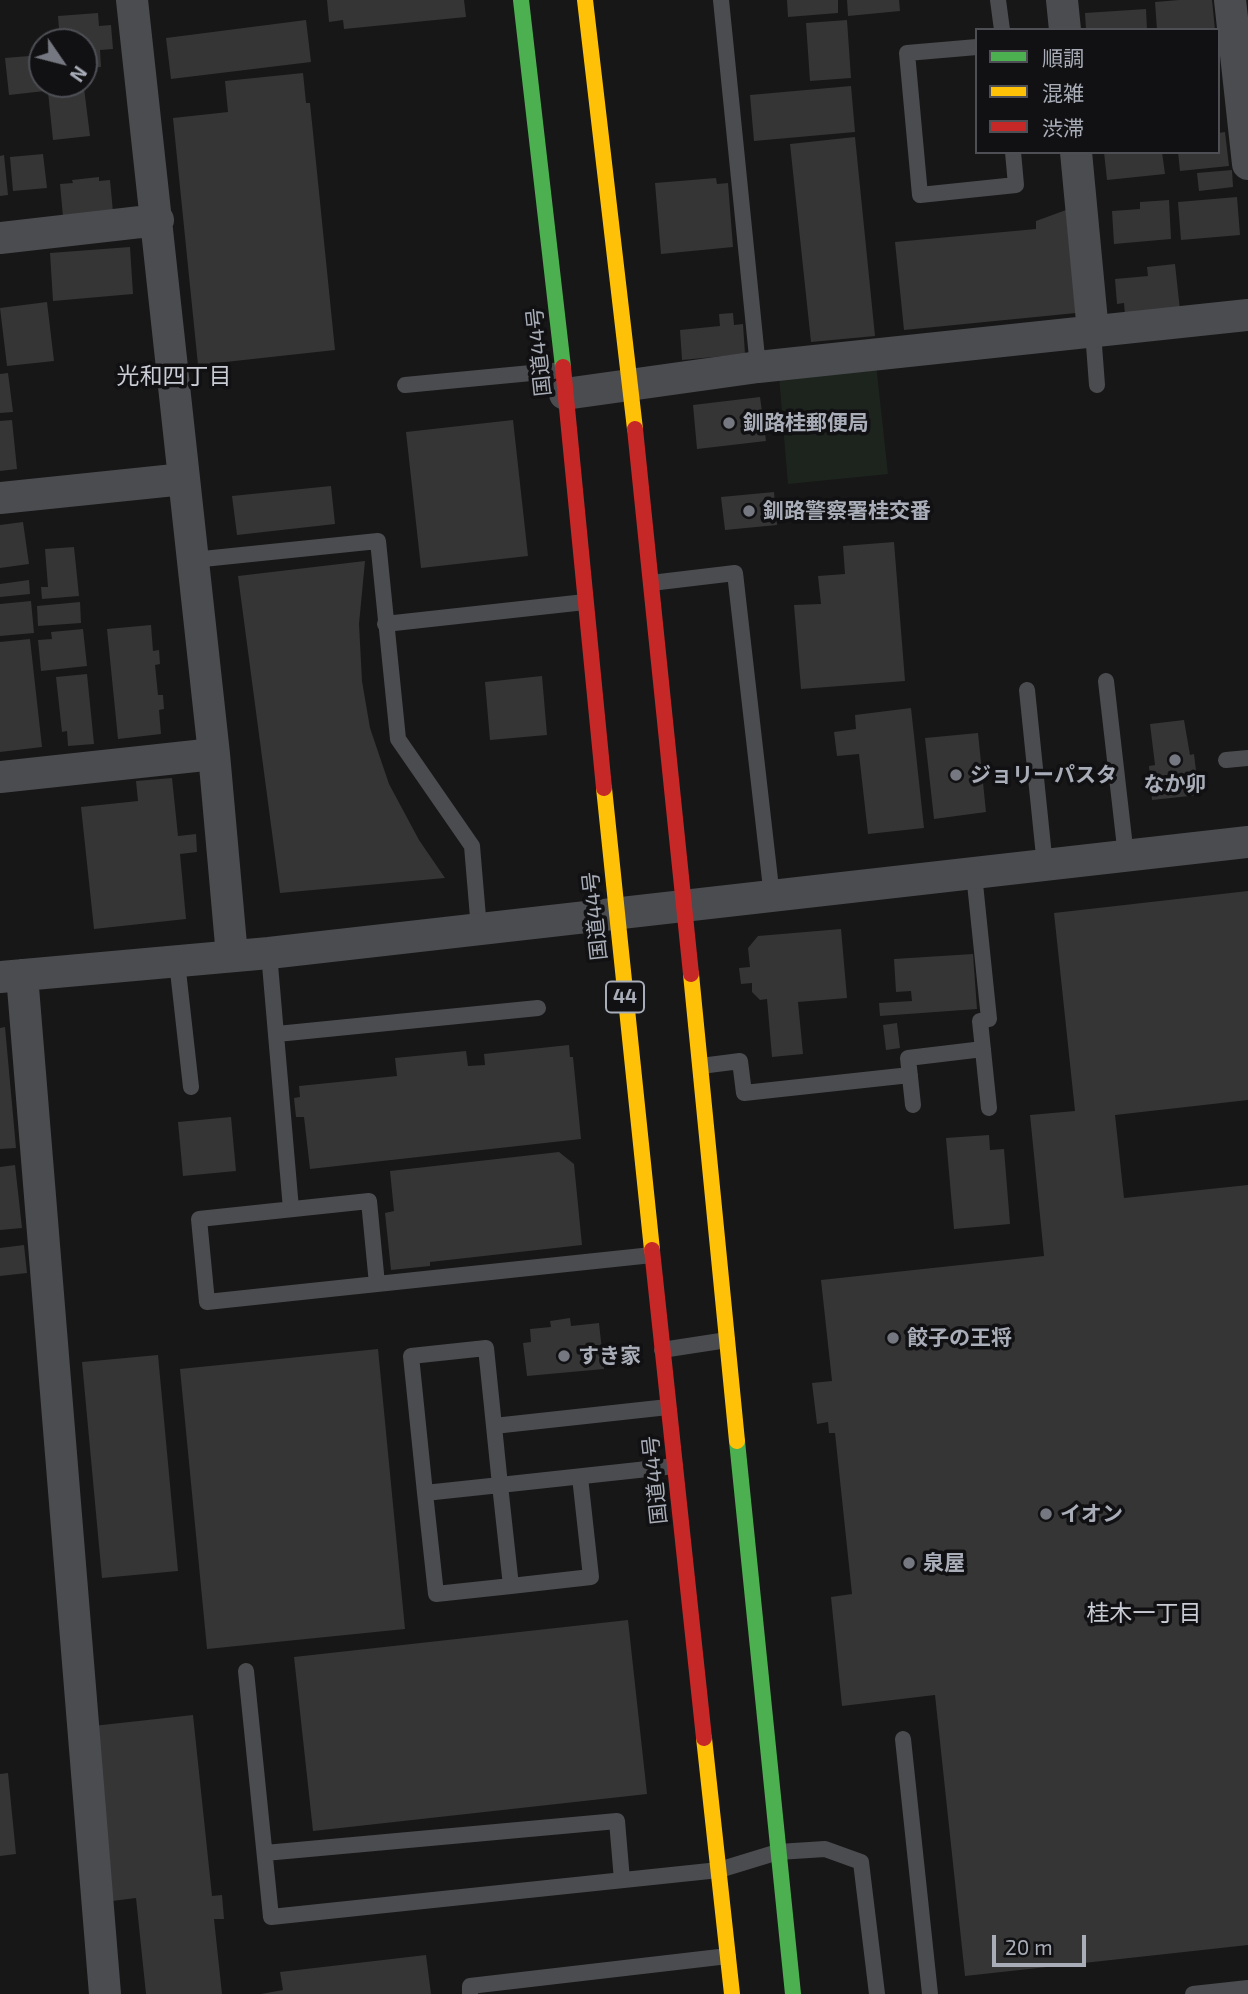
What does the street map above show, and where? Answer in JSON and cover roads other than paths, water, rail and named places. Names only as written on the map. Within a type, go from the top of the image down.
[{"type":"highway","name":"国道44号","points":[[521,0],[564,382],[616,914],[732,1994]]},
{"type":"highway","points":[[585,0],[631,385],[793,1994]]},
{"type":"street","points":[[132,0],[214,754],[232,956]]},
{"type":"street","points":[[1062,0],[1065,28]]},
{"type":"street","points":[[1230,0],[1248,164]]},
{"type":"street","points":[[1076,154],[1093,332]]},
{"type":"street","points":[[0,238],[158,220]]},
{"type":"street","points":[[564,382],[631,385],[758,367],[1248,315]]},
{"type":"street","points":[[0,498],[184,479]]},
{"type":"street","points":[[0,777],[214,754]]},
{"type":"street","points":[[105,1994],[11,976],[269,953],[1248,842]]},
{"type":"lane","points":[[721,0],[758,367]]},
{"type":"lane","points":[[998,0],[1002,28]]},
{"type":"lane","points":[[975,47],[907,53],[920,195],[1016,185],[1013,154]]},
{"type":"lane","points":[[1093,332],[1097,384]]},
{"type":"lane","points":[[405,385],[564,382]]},
{"type":"lane","points":[[192,559],[378,541],[398,739],[472,846],[479,929]]},
{"type":"lane","points":[[651,583],[735,573],[772,897]]},
{"type":"lane","points":[[385,624],[585,602]]},
{"type":"lane","points":[[1106,681],[1126,856]]},
{"type":"lane","points":[[1027,690],[1045,866]]},
{"type":"lane","points":[[1226,760],[1248,758]]},
{"type":"lane","points":[[974,874],[989,1019],[980,1021],[989,1108]]},
{"type":"lane","points":[[269,953],[291,1209]]},
{"type":"lane","points":[[177,962],[191,1087]]},
{"type":"lane","points":[[277,1034],[538,1009]]},
{"type":"lane","points":[[913,1105],[908,1058],[983,1049]]},
{"type":"lane","points":[[701,1066],[740,1061],[744,1093],[909,1075]]},
{"type":"lane","points":[[377,1284],[369,1201],[200,1219],[208,1302],[652,1255]]},
{"type":"lane","points":[[662,1350],[727,1340]]},
{"type":"lane","points":[[511,1586],[486,1348],[411,1356],[436,1594],[511,1586],[590,1577],[580,1477]]},
{"type":"lane","points":[[494,1426],[668,1407]]},
{"type":"lane","points":[[425,1493],[675,1466]]},
{"type":"lane","points":[[246,1671],[271,1917],[719,1870],[778,1852],[825,1849],[861,1862],[877,1994]]},
{"type":"lane","points":[[902,1739],[930,1994]]},
{"type":"lane","points":[[265,1853],[617,1821],[622,1880]]},
{"type":"lane","points":[[470,1994],[470,1986],[728,1956]]},
{"type":"lane","points":[[1194,1994],[1248,1988]]},
{"type":"place","name":"釧路桂郵便局","points":[[729,423]]},
{"type":"place","name":"釧路警察署桂交番","points":[[749,511]]},
{"type":"place","name":"なか卯","points":[[1175,760]]},
{"type":"place","name":"ジョリーパスタ","points":[[956,775]]},
{"type":"place","name":"餃子の王将","points":[[893,1338]]},
{"type":"place","name":"すき家","points":[[564,1356]]},
{"type":"place","name":"イオン","points":[[1046,1514]]},
{"type":"place","name":"泉屋","points":[[909,1563]]},
{"type":"district","name":"光和四丁目","points":[[174,376]]},
{"type":"district","name":"桂木一丁目","points":[[1144,1613]]}]
